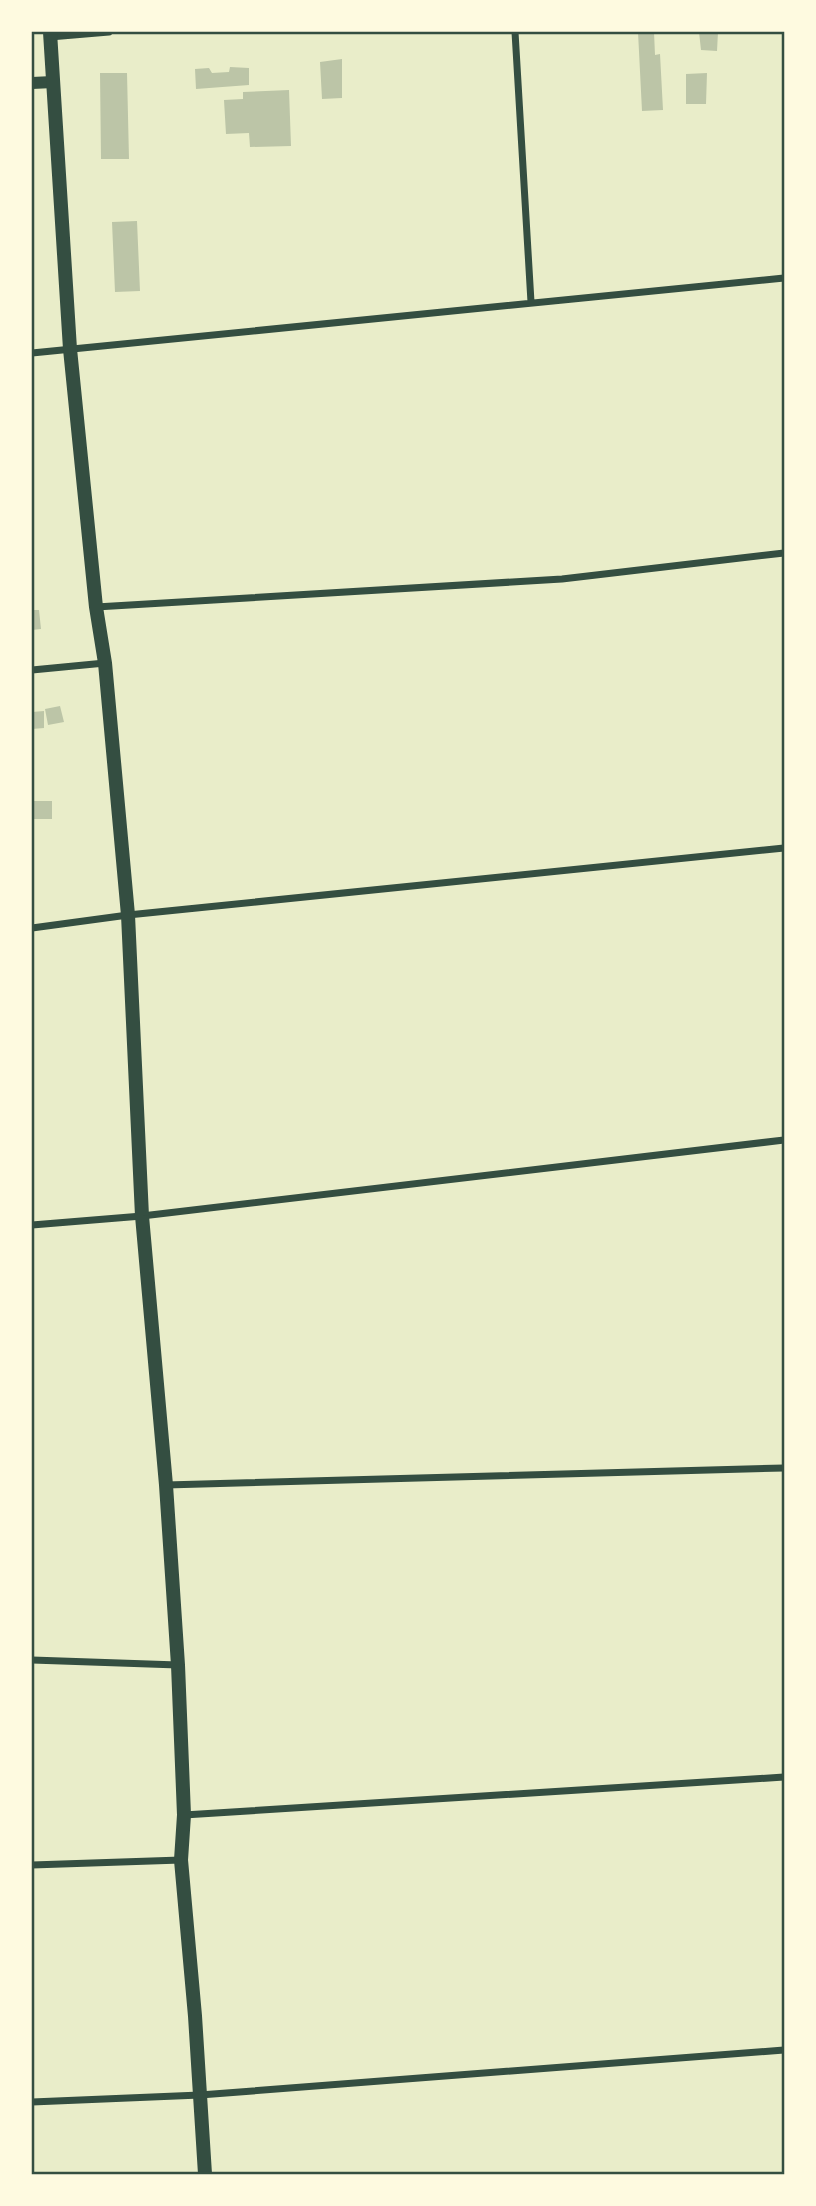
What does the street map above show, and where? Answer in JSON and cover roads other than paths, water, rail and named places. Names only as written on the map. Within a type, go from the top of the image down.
[{"type":"main road","points":[[50,34],[70,349],[96,607],[105,663],[128,915],[142,1216],[166,1485],[178,1665],[184,1815],[181,1860],[205,2175]]},
{"type":"street","points":[[50,34],[109,32]]},
{"type":"street","points":[[515,32],[531,302]]},
{"type":"street","points":[[32,83],[53,82]]},
{"type":"street","points":[[32,353],[785,278]]},
{"type":"street","points":[[96,607],[562,579],[785,553]]},
{"type":"street","points":[[32,670],[105,663]]},
{"type":"street","points":[[32,928],[128,915],[785,848]]},
{"type":"street","points":[[32,1225],[142,1216],[785,1140]]},
{"type":"street","points":[[166,1485],[785,1468]]},
{"type":"street","points":[[32,1660],[178,1665]]},
{"type":"street","points":[[184,1815],[785,1777]]},
{"type":"street","points":[[32,1865],[181,1860]]},
{"type":"street","points":[[32,2102],[200,2095],[785,2050]]}]
